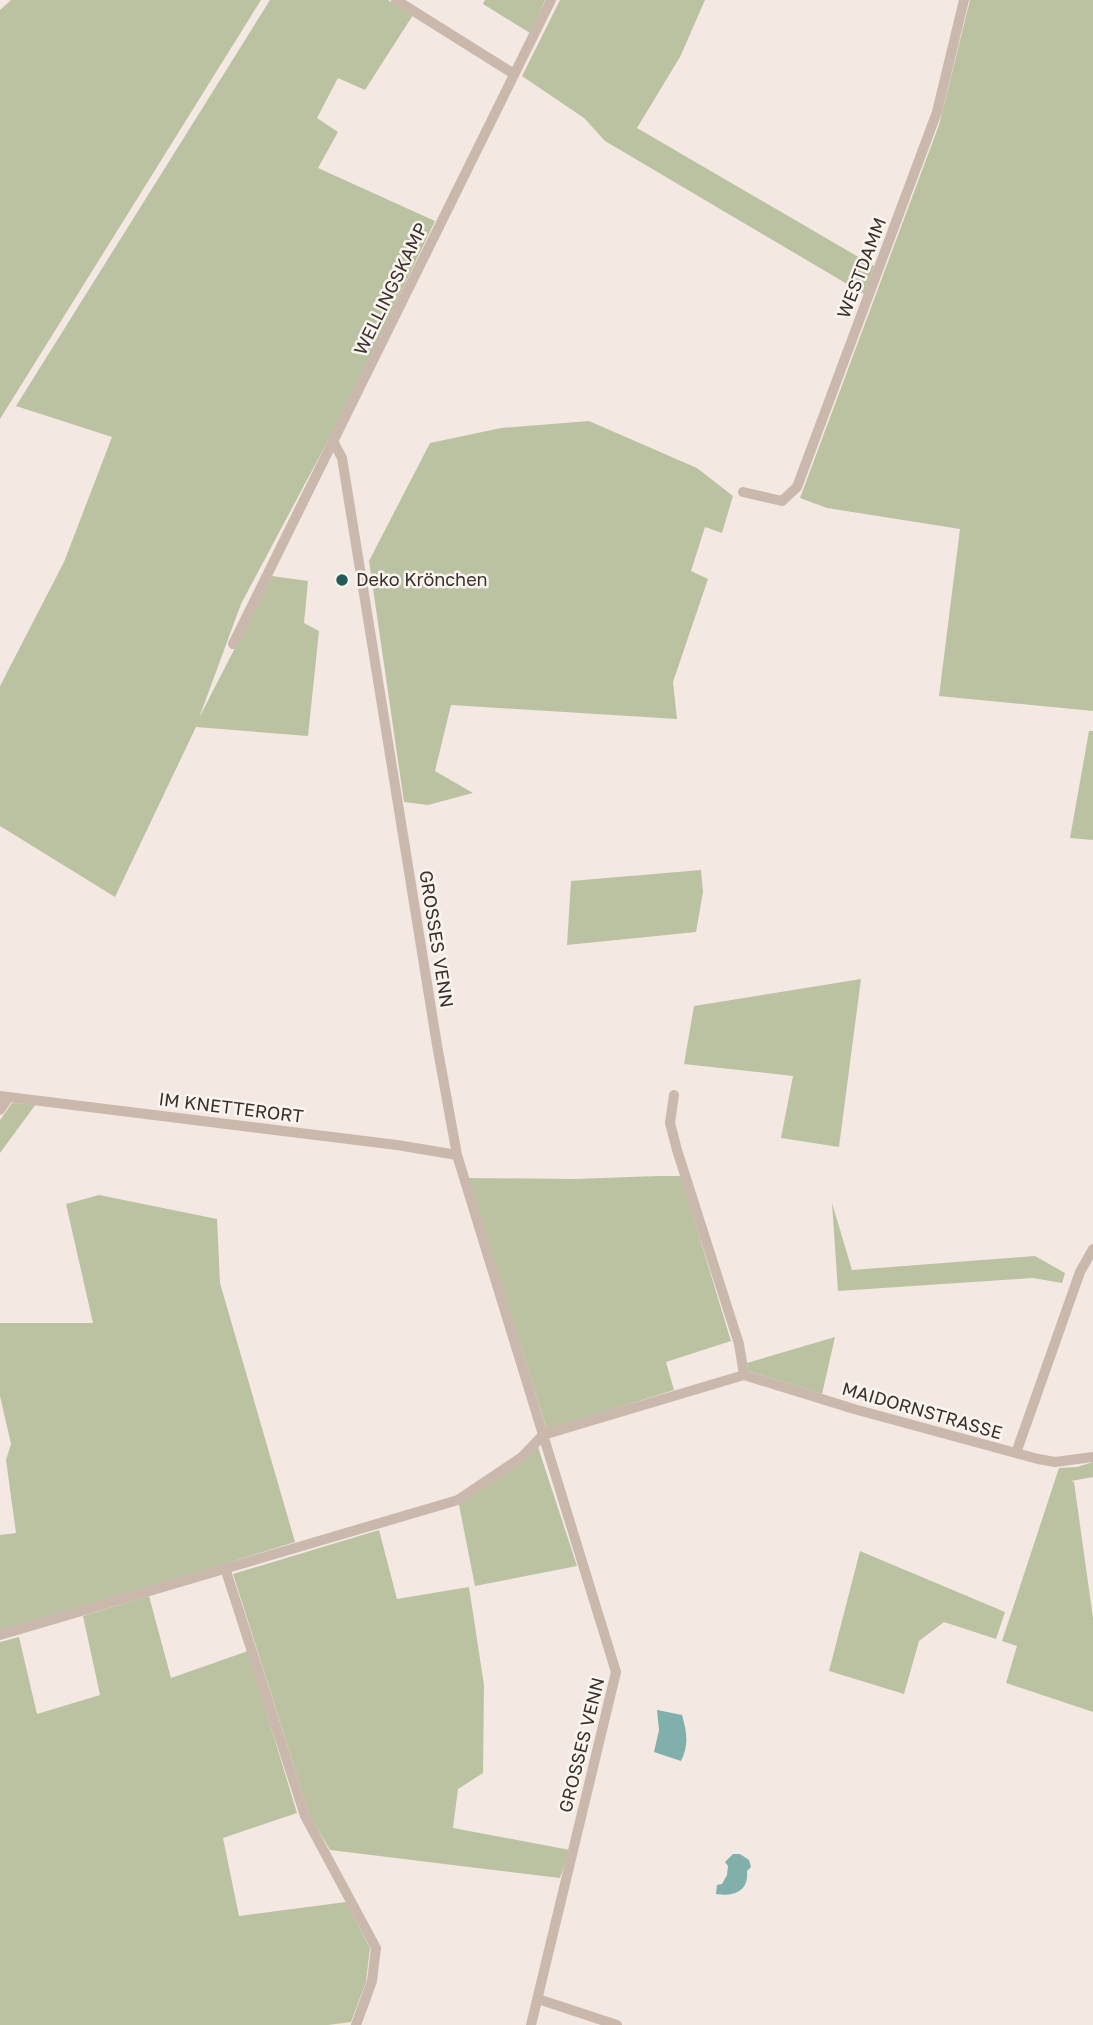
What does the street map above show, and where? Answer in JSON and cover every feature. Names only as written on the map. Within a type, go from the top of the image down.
[{"type":"street","points":[[396,0],[514,74]]},
{"type":"street","name":"WELLINGSKAMP","points":[[233,644],[551,0]]},
{"type":"street","name":"WESTDAMM","points":[[743,492],[782,501],[797,487],[937,112],[964,0]]},
{"type":"street","name":"GROSSES VENN","points":[[332,441],[342,458],[457,1155],[616,1672],[531,2025]]},
{"type":"street","points":[[0,1635],[458,1500],[522,1457],[543,1435],[744,1375],[739,1343],[670,1123],[674,1095]]},
{"type":"street","points":[[0,1110],[4,1096]]},
{"type":"street","name":"IM KNETTERORT","points":[[4,1096],[397,1145],[457,1155]]},
{"type":"street","points":[[1016,1453],[1080,1272],[1093,1249]]},
{"type":"street","name":"MAIDORNSTRASSE","points":[[744,1375],[854,1409],[1016,1453],[1055,1462],[1093,1457]]},
{"type":"street","points":[[225,1568],[305,1816],[376,1948],[372,1981],[356,2025]]},
{"type":"street","points":[[537,1999],[617,2025]]},
{"type":"green space","points":[[11,0],[261,0],[0,419],[0,10]]},
{"type":"green space","points":[[270,0],[388,0],[413,15],[365,90],[338,78],[317,118],[338,132],[318,168],[435,221],[349,401],[241,604],[199,718],[272,576],[308,581],[304,623],[319,631],[308,736],[196,727],[115,897],[0,826],[0,686],[64,562],[112,437],[16,406]]},
{"type":"green space","points":[[485,0],[545,0],[530,33],[483,4]]},
{"type":"green space","points":[[560,0],[705,0],[680,57],[637,128],[874,266],[864,294],[605,141],[584,118],[522,76]]},
{"type":"green space","points":[[970,0],[1093,0],[1093,711],[939,696],[960,529],[827,508],[800,498],[939,125]]},
{"type":"green space","points":[[589,421],[697,468],[733,496],[722,533],[705,527],[691,571],[708,579],[673,682],[677,719],[451,705],[435,771],[473,793],[428,805],[404,802],[369,561],[430,443],[501,428]]},
{"type":"green space","points":[[1089,731],[1093,731],[1093,840],[1070,838]]},
{"type":"green space","points":[[701,870],[703,892],[696,932],[567,945],[571,881]]},
{"type":"green space","points":[[861,979],[839,1147],[781,1138],[793,1076],[684,1064],[694,1006]]},
{"type":"green space","points":[[12,1103],[36,1104],[0,1153],[0,1120]]},
{"type":"green space","points":[[681,1176],[731,1341],[666,1362],[674,1390],[547,1430],[468,1178],[575,1179]]},
{"type":"green space","points":[[99,1195],[217,1219],[220,1283],[295,1542],[0,1633],[0,1535],[16,1533],[6,1460],[11,1444],[0,1396],[0,1323],[93,1323],[66,1204]]},
{"type":"green space","points":[[832,1203],[852,1270],[1035,1256],[1065,1273],[1062,1283],[1033,1278],[838,1291]]},
{"type":"green space","points":[[835,1337],[822,1394],[748,1371],[747,1363]]},
{"type":"green space","points":[[538,1447],[577,1566],[475,1586],[459,1505]]},
{"type":"green space","points":[[1093,1462],[1093,1477],[1071,1481],[1074,1482],[1093,1618],[1093,1712],[1006,1683],[1017,1646],[1002,1641],[1059,1468],[1077,1467]]},
{"type":"green space","points":[[379,1530],[397,1599],[469,1587],[484,1685],[483,1773],[458,1789],[453,1828],[570,1850],[560,1878],[330,1850],[310,1816],[233,1574]]},
{"type":"green space","points":[[860,1551],[1005,1612],[996,1639],[944,1622],[919,1641],[904,1694],[829,1671]]},
{"type":"green space","points":[[149,1596],[171,1678],[248,1651],[297,1813],[223,1838],[239,1916],[346,1902],[370,1948],[366,1982],[351,2022],[328,2025],[0,2025],[0,1642],[19,1637],[37,1714],[100,1695],[83,1616]]},
{"type":"water","points":[[657,1710],[682,1715],[686,1738],[681,1761],[654,1752],[659,1730]]},
{"type":"water","points":[[733,1854],[740,1854],[749,1860],[751,1867],[747,1871],[746,1883],[734,1893],[716,1894],[717,1885],[722,1884],[727,1875],[728,1866],[725,1862]]},
{"type":"place","name":"Deko Krönchen","points":[[342,580]]}]
